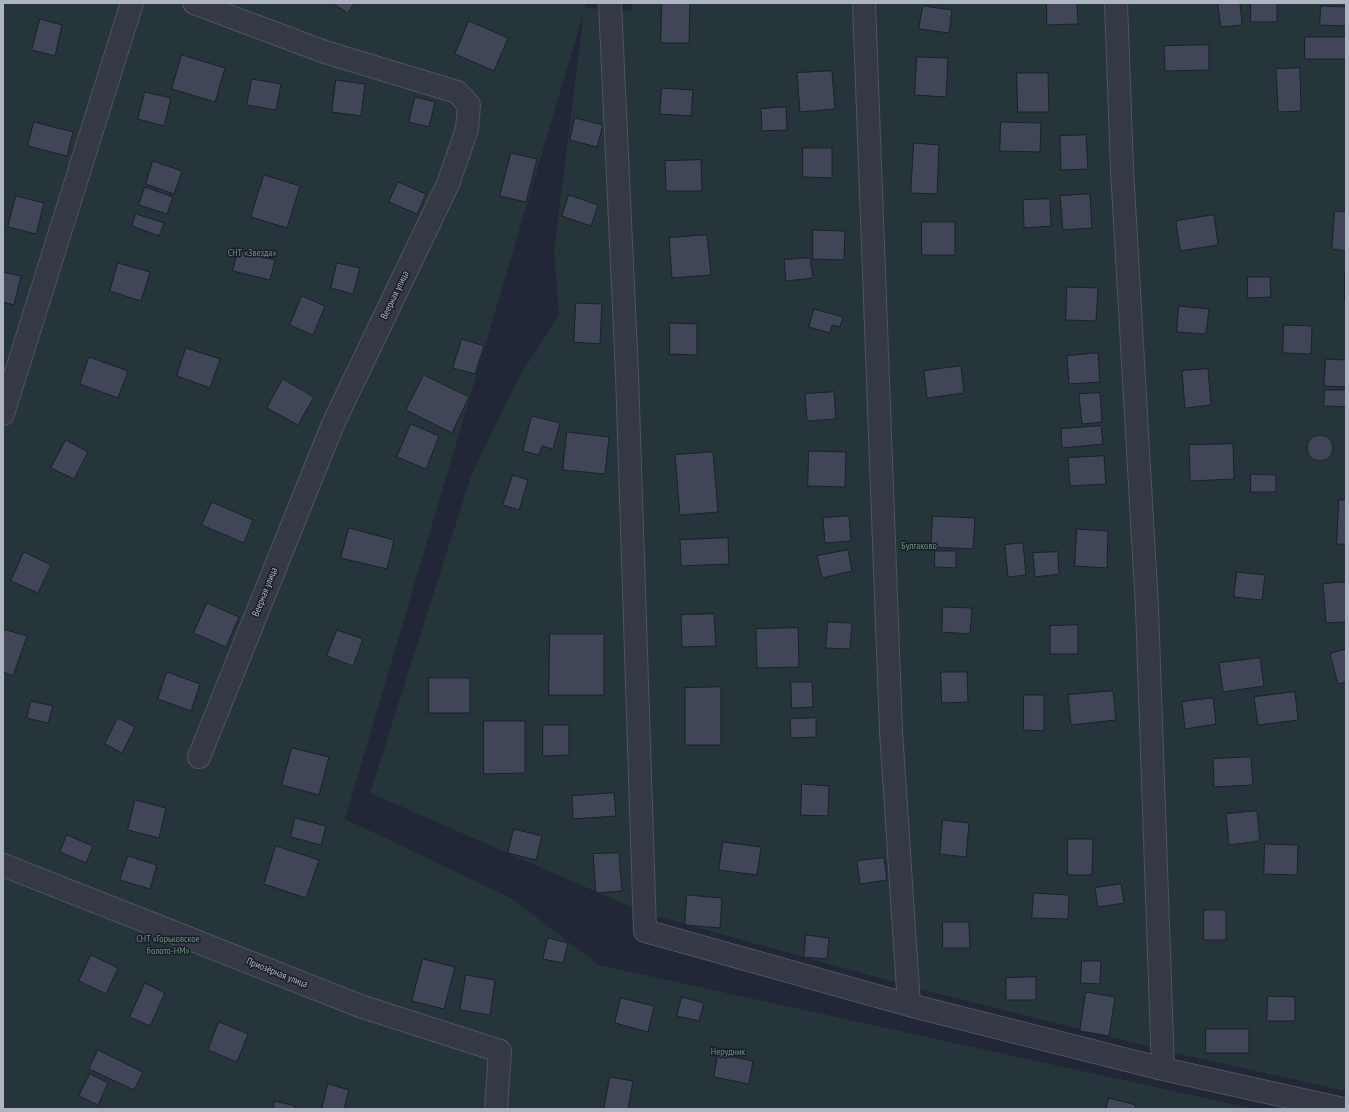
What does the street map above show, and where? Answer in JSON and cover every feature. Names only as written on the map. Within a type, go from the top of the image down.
[{"type":"street","points":[[3,414],[132,3]]},
{"type":"street","name":"Веерная улица","points":[[194,3],[325,52],[457,92],[469,106],[467,129],[448,184],[332,424],[200,757]]},
{"type":"street","points":[[610,3],[627,374],[645,932],[909,1005],[1163,1069],[1343,1109]]},
{"type":"street","points":[[864,3],[891,731],[909,1005]]},
{"type":"street","points":[[1116,3],[1122,169],[1147,608],[1163,1069]]},
{"type":"street","name":"Приозёрная улица","points":[[3,865],[360,1006],[500,1051],[496,1109]]},
{"type":"green space","points":[[3,3],[585,3],[585,8],[631,11],[633,3],[1346,3],[1346,1091],[1162,1050],[908,986],[645,913],[370,793],[471,476],[519,377],[559,315],[554,251],[584,11],[345,819],[511,898],[599,965],[1255,1109],[3,1109]]},
{"type":"building","points":[[333,3],[354,3],[348,13]]},
{"type":"building","points":[[662,3],[690,3],[689,43],[661,43]]},
{"type":"building","points":[[1047,3],[1077,3],[1078,24],[1047,25]]},
{"type":"building","points":[[1218,3],[1240,3],[1242,25],[1221,27]]},
{"type":"building","points":[[1251,3],[1277,3],[1277,22],[1251,22]]},
{"type":"building","points":[[923,6],[952,10],[949,33],[919,29]]},
{"type":"building","points":[[1321,6],[1346,7],[1346,26],[1320,25]]},
{"type":"building","points":[[40,19],[62,25],[55,56],[32,50]]},
{"type":"building","points":[[469,21],[508,38],[494,71],[455,54]]},
{"type":"building","points":[[1305,37],[1346,37],[1346,59],[1305,59]]},
{"type":"building","points":[[1209,45],[1209,70],[1165,71],[1164,46]]},
{"type":"building","points":[[182,55],[225,68],[215,102],[172,89]]},
{"type":"building","points":[[917,57],[948,58],[946,97],[915,95]]},
{"type":"building","points":[[1300,68],[1301,111],[1278,112],[1276,69]]},
{"type":"building","points":[[832,71],[835,109],[800,112],[797,73]]},
{"type":"building","points":[[1017,73],[1048,73],[1049,112],[1018,112]]},
{"type":"building","points":[[252,79],[281,84],[276,110],[247,105]]},
{"type":"building","points":[[336,80],[365,84],[361,116],[332,112]]},
{"type":"building","points":[[662,88],[693,90],[691,116],[660,114]]},
{"type":"building","points":[[145,92],[171,98],[164,126],[138,119]]},
{"type":"building","points":[[415,97],[435,102],[429,127],[409,122]]},
{"type":"building","points":[[786,107],[787,130],[762,131],[761,109]]},
{"type":"building","points":[[575,118],[603,125],[597,147],[570,140]]},
{"type":"building","points":[[34,122],[73,132],[67,156],[28,146]]},
{"type":"building","points":[[1001,122],[1041,123],[1040,152],[1000,151]]},
{"type":"building","points":[[1086,135],[1088,169],[1061,170],[1060,136]]},
{"type":"building","points":[[914,143],[939,145],[937,194],[911,193]]},
{"type":"building","points":[[803,148],[832,148],[832,178],[803,177]]},
{"type":"building","points":[[511,153],[537,159],[526,202],[500,196]]},
{"type":"building","points":[[701,160],[702,191],[666,191],[665,161]]},
{"type":"building","points":[[153,161],[182,171],[174,194],[146,184]]},
{"type":"building","points":[[264,175],[300,186],[287,228],[251,217]]},
{"type":"building","points":[[398,182],[426,194],[417,214],[389,202]]},
{"type":"building","points":[[145,187],[173,197],[167,214],[139,205]]},
{"type":"building","points":[[1090,194],[1092,228],[1063,230],[1060,196]]},
{"type":"building","points":[[569,195],[598,205],[591,226],[562,216]]},
{"type":"building","points":[[16,196],[44,203],[36,234],[8,227]]},
{"type":"building","points":[[1050,199],[1051,226],[1024,228],[1023,200]]},
{"type":"building","points":[[1335,211],[1346,212],[1346,251],[1332,249]]},
{"type":"building","points":[[136,214],[164,223],[159,236],[132,226]]},
{"type":"building","points":[[1214,215],[1218,245],[1180,251],[1176,221]]},
{"type":"building","points":[[922,222],[955,222],[955,255],[922,255]]},
{"type":"building","points":[[813,230],[845,231],[844,260],[813,259]]},
{"type":"building","points":[[707,235],[711,275],[672,278],[669,238]]},
{"type":"building","points":[[238,250],[275,260],[270,280],[233,271]]},
{"type":"building","points":[[810,258],[813,278],[786,281],[784,260]]},
{"type":"building","points":[[118,263],[150,272],[141,301],[110,291]]},
{"type":"building","points":[[337,263],[360,268],[353,294],[331,288]]},
{"type":"building","points":[[3,272],[21,276],[14,305],[3,302]]},
{"type":"building","points":[[1346,274],[1346,301],[1345,301]]},
{"type":"building","points":[[1248,277],[1270,277],[1271,297],[1248,298]]},
{"type":"building","points":[[1067,287],[1098,288],[1096,321],[1066,320]]},
{"type":"building","points":[[302,296],[325,306],[313,335],[290,325]]},
{"type":"building","points":[[576,303],[602,304],[600,344],[574,342]]},
{"type":"building","points":[[1179,306],[1209,309],[1206,334],[1177,332]]},
{"type":"building","points":[[814,309],[843,317],[840,327],[832,325],[830,333],[809,327]]},
{"type":"building","points":[[670,323],[697,324],[697,355],[670,354]]},
{"type":"building","points":[[1284,325],[1312,326],[1311,354],[1283,353]]},
{"type":"building","points":[[462,339],[484,346],[475,374],[453,368]]},
{"type":"building","points":[[186,348],[220,359],[210,388],[177,376]]},
{"type":"building","points":[[1098,353],[1100,382],[1069,384],[1067,356]]},
{"type":"building","points":[[89,357],[128,371],[118,398],[80,384]]},
{"type":"building","points":[[1326,359],[1346,360],[1346,387],[1324,386]]},
{"type":"building","points":[[961,366],[964,393],[927,398],[924,371]]},
{"type":"building","points":[[1208,369],[1211,405],[1185,408],[1182,371]]},
{"type":"building","points":[[424,375],[469,397],[452,433],[406,410]]},
{"type":"building","points":[[283,379],[314,397],[298,425],[267,408]]},
{"type":"building","points":[[1325,390],[1346,390],[1346,407],[1324,406]]},
{"type":"building","points":[[834,392],[836,419],[807,421],[805,394]]},
{"type":"building","points":[[1100,393],[1102,422],[1082,424],[1079,394]]},
{"type":"building","points":[[532,416],[560,423],[553,449],[542,446],[539,455],[523,451]]},
{"type":"building","points":[[411,424],[439,436],[426,469],[397,457]]},
{"type":"building","points":[[1101,426],[1103,444],[1062,448],[1061,429]]},
{"type":"building","points":[[567,432],[609,437],[605,474],[563,470]]},
{"type":"building","points":[[1320,435],[1329,439],[1333,448],[1329,457],[1320,461],[1311,457],[1307,448],[1311,439]]},
{"type":"building","points":[[66,440],[88,452],[74,479],[51,468]]},
{"type":"building","points":[[1233,444],[1234,479],[1190,481],[1189,445]]},
{"type":"building","points":[[809,451],[846,452],[845,487],[808,486]]},
{"type":"building","points":[[713,452],[718,512],[680,515],[675,455]]},
{"type":"building","points":[[1104,456],[1106,484],[1070,486],[1068,458]]},
{"type":"building","points":[[1251,474],[1276,475],[1276,492],[1251,492]]},
{"type":"building","points":[[513,475],[528,480],[519,510],[503,505]]},
{"type":"building","points":[[1339,500],[1346,500],[1346,544],[1337,544]]},
{"type":"building","points":[[212,502],[253,520],[244,543],[202,525]]},
{"type":"building","points":[[849,516],[851,541],[825,543],[823,518]]},
{"type":"building","points":[[933,516],[975,518],[973,549],[931,547]]},
{"type":"building","points":[[349,528],[394,540],[387,569],[341,558]]},
{"type":"building","points":[[1077,529],[1108,531],[1107,568],[1075,566]]},
{"type":"building","points":[[728,538],[729,564],[681,566],[680,540]]},
{"type":"building","points":[[1023,543],[1026,575],[1008,577],[1005,545]]},
{"type":"building","points":[[848,550],[852,571],[822,578],[817,556]]},
{"type":"building","points":[[935,551],[956,551],[956,568],[935,567]]},
{"type":"building","points":[[24,552],[51,565],[38,593],[11,581]]},
{"type":"building","points":[[1058,552],[1059,574],[1035,577],[1033,553]]},
{"type":"building","points":[[1237,572],[1265,575],[1262,600],[1234,597]]},
{"type":"building","points":[[1346,582],[1346,622],[1326,623],[1323,584]]},
{"type":"building","points":[[207,603],[239,617],[226,647],[194,633]]},
{"type":"building","points":[[943,607],[972,608],[970,634],[942,632]]},
{"type":"building","points":[[714,614],[716,646],[682,647],[681,615]]},
{"type":"building","points":[[828,622],[852,623],[850,649],[826,648]]},
{"type":"building","points":[[1078,625],[1078,654],[1050,654],[1050,626]]},
{"type":"building","points":[[798,628],[799,667],[757,668],[756,629]]},
{"type":"building","points":[[3,629],[27,636],[13,676],[3,672]]},
{"type":"building","points":[[337,630],[363,639],[353,666],[327,656]]},
{"type":"building","points":[[550,634],[604,634],[604,695],[549,695]]},
{"type":"building","points":[[1346,649],[1346,682],[1338,684],[1330,654]]},
{"type":"building","points":[[1260,658],[1264,686],[1223,692],[1219,663]]},
{"type":"building","points":[[167,672],[200,684],[191,711],[158,699]]},
{"type":"building","points":[[941,672],[967,672],[968,702],[942,703]]},
{"type":"building","points":[[429,678],[470,678],[470,713],[429,713]]},
{"type":"building","points":[[791,682],[812,682],[813,707],[792,708]]},
{"type":"building","points":[[721,687],[721,745],[685,745],[685,688]]},
{"type":"building","points":[[1113,691],[1116,720],[1071,725],[1068,695]]},
{"type":"building","points":[[1295,692],[1298,720],[1258,725],[1254,697]]},
{"type":"building","points":[[1024,695],[1044,695],[1044,731],[1024,730]]},
{"type":"building","points":[[1213,698],[1216,724],[1185,729],[1182,702]]},
{"type":"building","points":[[31,701],[53,706],[48,723],[27,718]]},
{"type":"building","points":[[118,718],[135,727],[122,753],[105,744]]},
{"type":"building","points":[[816,718],[816,737],[791,738],[790,719]]},
{"type":"building","points":[[484,721],[525,721],[525,773],[484,774]]},
{"type":"building","points":[[543,725],[569,725],[569,755],[543,756]]},
{"type":"building","points":[[292,748],[329,757],[319,795],[282,785]]},
{"type":"building","points":[[1251,757],[1253,785],[1214,787],[1213,759]]},
{"type":"building","points":[[802,784],[829,786],[828,816],[801,815]]},
{"type":"building","points":[[614,793],[616,816],[573,819],[572,796]]},
{"type":"building","points":[[135,800],[166,808],[159,838],[128,830]]},
{"type":"building","points":[[1257,811],[1260,841],[1229,845],[1226,814]]},
{"type":"building","points":[[295,818],[326,826],[321,845],[291,837]]},
{"type":"building","points":[[943,820],[969,823],[966,857],[940,854]]},
{"type":"building","points":[[514,829],[542,836],[536,860],[508,853]]},
{"type":"building","points":[[67,835],[93,846],[86,863],[60,852]]},
{"type":"building","points":[[1068,839],[1093,839],[1092,875],[1068,875]]},
{"type":"building","points":[[723,842],[761,847],[757,875],[719,870]]},
{"type":"building","points":[[1265,844],[1298,845],[1297,875],[1264,874]]},
{"type":"building","points":[[276,846],[319,860],[306,898],[264,884]]},
{"type":"building","points":[[619,853],[622,891],[596,893],[593,854]]},
{"type":"building","points":[[128,856],[157,865],[150,889],[120,880]]},
{"type":"building","points":[[884,858],[887,880],[860,884],[857,861]]},
{"type":"building","points":[[1121,884],[1124,903],[1098,907],[1095,888]]},
{"type":"building","points":[[1034,893],[1069,895],[1068,919],[1032,918]]},
{"type":"building","points":[[687,895],[722,898],[720,928],[685,925]]},
{"type":"building","points":[[1204,910],[1226,910],[1226,940],[1204,940]]},
{"type":"building","points":[[943,922],[969,922],[970,948],[943,948]]},
{"type":"building","points":[[806,935],[829,938],[827,959],[804,957]]},
{"type":"building","points":[[548,938],[568,943],[563,963],[543,959]]},
{"type":"building","points":[[91,955],[118,968],[106,994],[79,981]]},
{"type":"building","points":[[423,959],[455,967],[444,1009],[412,1001]]},
{"type":"building","points":[[1082,961],[1101,961],[1100,984],[1081,983]]},
{"type":"building","points":[[466,975],[495,980],[490,1015],[460,1010]]},
{"type":"building","points":[[1036,977],[1036,1000],[1006,1000],[1006,978]]},
{"type":"building","points":[[145,983],[165,993],[150,1026],[130,1017]]},
{"type":"building","points":[[1086,992],[1115,997],[1109,1036],[1080,1031]]},
{"type":"building","points":[[1268,996],[1295,997],[1295,1021],[1267,1021]]},
{"type":"building","points":[[682,997],[704,1003],[699,1021],[677,1016]]},
{"type":"building","points":[[621,998],[654,1006],[648,1032],[615,1023]]},
{"type":"building","points":[[219,1022],[248,1034],[237,1062],[208,1050]]},
{"type":"building","points":[[1206,1029],[1249,1029],[1249,1053],[1206,1053]]},
{"type":"building","points":[[98,1050],[143,1072],[134,1090],[89,1069]]},
{"type":"building","points":[[718,1054],[753,1061],[749,1084],[714,1077]]},
{"type":"building","points":[[90,1074],[108,1083],[98,1105],[79,1096]]},
{"type":"building","points":[[610,1077],[633,1081],[628,1109],[604,1109]]},
{"type":"building","points":[[328,1084],[349,1090],[344,1109],[322,1109]]},
{"type":"building","points":[[1109,1098],[1136,1105],[1135,1109],[1106,1109]]},
{"type":"building","points":[[275,1101],[295,1106],[294,1109],[273,1109]]},
{"type":"park label","name":"СНТ «Звезда»","points":[[252,253]]},
{"type":"park label","name":"Булгаково","points":[[919,546]]},
{"type":"park label","name":"СНТ «Горьковское болото-НМ»","points":[[168,944]]},
{"type":"park label","name":"Нерудник","points":[[728,1052]]}]
